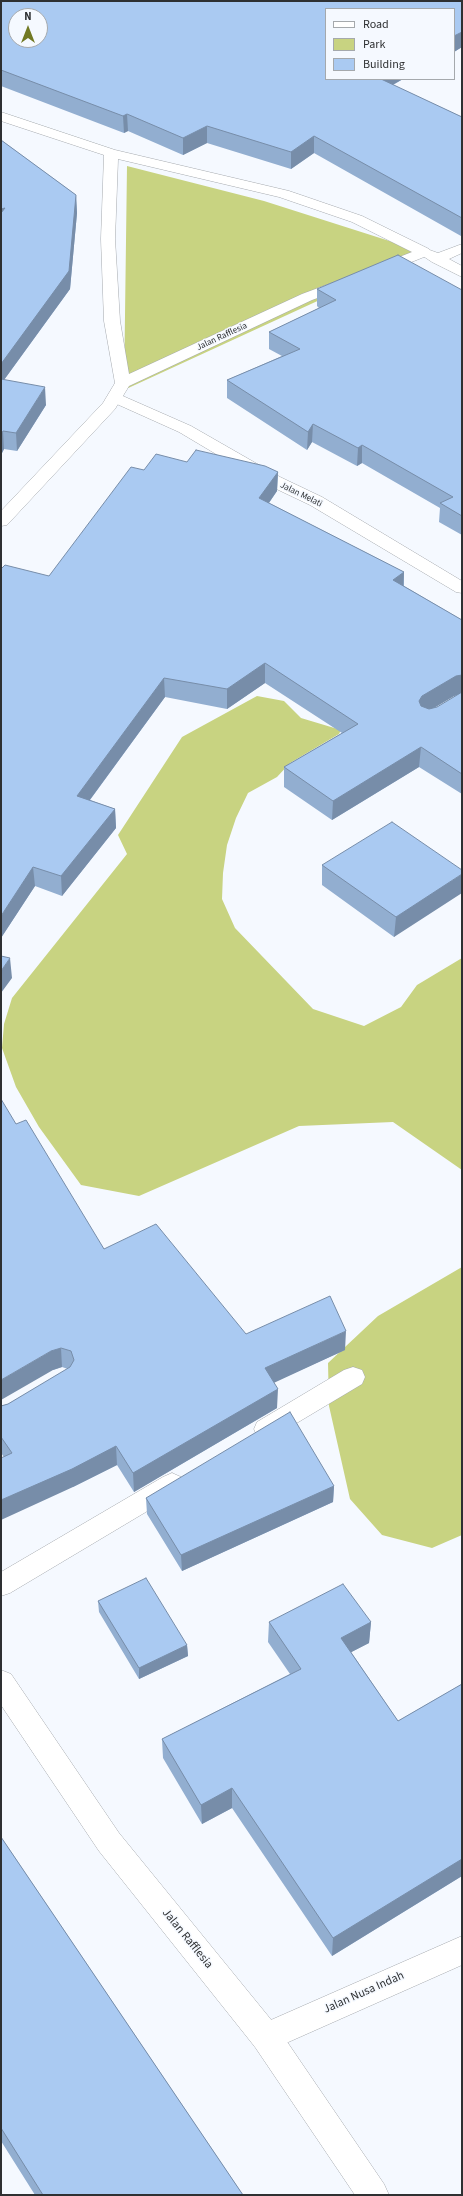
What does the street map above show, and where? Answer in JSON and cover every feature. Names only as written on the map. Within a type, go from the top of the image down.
[{"type":"street","points":[[1,116],[111,153],[181,168],[284,194],[357,219],[462,272]]},
{"type":"street","points":[[111,153],[108,239],[112,313],[119,390]]},
{"type":"street","name":"Jalan Rafflesia","points":[[1,521],[7,507],[119,390],[308,297],[362,276],[462,248]]},
{"type":"street","name":"Jalan Melati","points":[[119,390],[274,481],[316,501],[462,588]]},
{"type":"street","points":[[245,1441],[353,1378]]},
{"type":"street","points":[[1,1585],[191,1473]]},
{"type":"street","name":"Jalan Rafflesia","points":[[1,1682],[109,1842],[266,2037],[373,2195]]},
{"type":"street","name":"Jalan Nusa Indah","points":[[266,2037],[462,1950]]},
{"type":"green space","points":[[127,166],[264,201],[424,252],[124,390]]},
{"type":"green space","points":[[257,696],[284,701],[301,718],[341,730],[339,734],[290,763],[277,777],[248,793],[236,818],[227,845],[223,873],[222,899],[235,928],[313,1009],[364,1026],[401,1007],[417,985],[462,958],[462,1170],[393,1122],[299,1126],[139,1196],[81,1185],[39,1127],[16,1087],[2,1048],[4,1024],[12,998],[127,854],[118,835],[182,737]]},
{"type":"green space","points":[[462,1267],[462,1535],[432,1548],[382,1535],[350,1499],[329,1406],[328,1363],[378,1316]]},
{"type":"building","points":[[1,1],[462,1],[462,32],[455,36],[455,8],[325,8],[325,80],[383,80],[462,117],[462,218],[314,136],[291,152],[207,126],[183,138],[127,114],[123,116],[1,70]]},
{"type":"building","points":[[1,140],[76,195],[69,271],[1,364],[1,213],[5,208],[1,209]]},
{"type":"building","points":[[398,255],[462,290],[462,516],[440,503],[453,497],[362,445],[358,448],[313,424],[308,432],[227,380],[300,349],[269,332],[336,300],[317,289]]},
{"type":"building","points":[[1,379],[45,387],[16,433],[3,431],[1,434]]},
{"type":"building","points":[[196,450],[265,466],[278,472],[259,498],[404,572],[393,580],[462,620],[462,675],[456,676],[422,696],[419,701],[421,706],[429,709],[437,707],[462,692],[462,774],[421,747],[333,801],[284,767],[358,724],[265,663],[227,689],[164,678],[77,796],[115,809],[61,876],[33,867],[1,916],[1,569],[5,565],[49,576],[131,467],[144,470],[156,454],[187,462]]},
{"type":"building","points":[[392,822],[462,870],[462,874],[396,917],[322,865]]},
{"type":"building","points":[[1,956],[10,958],[1,971]]},
{"type":"building","points":[[1,1099],[16,1124],[26,1120],[104,1249],[156,1224],[246,1334],[330,1296],[346,1331],[265,1368],[278,1389],[133,1473],[116,1446],[72,1469],[1,1500],[1,1458],[12,1453],[1,1437],[1,1406],[8,1404],[70,1367],[74,1360],[71,1351],[61,1348],[51,1351],[1,1380]]},
{"type":"building","points":[[290,1412],[334,1486],[181,1555],[146,1498]]},
{"type":"building","points":[[146,1578],[187,1645],[139,1668],[98,1601]]},
{"type":"building","points":[[343,1584],[371,1622],[341,1638],[398,1721],[462,1684],[462,1859],[333,1938],[232,1788],[201,1805],[162,1739],[301,1669],[269,1622]]},
{"type":"building","points":[[1,1837],[243,2195],[43,2195],[1,2128]]}]
